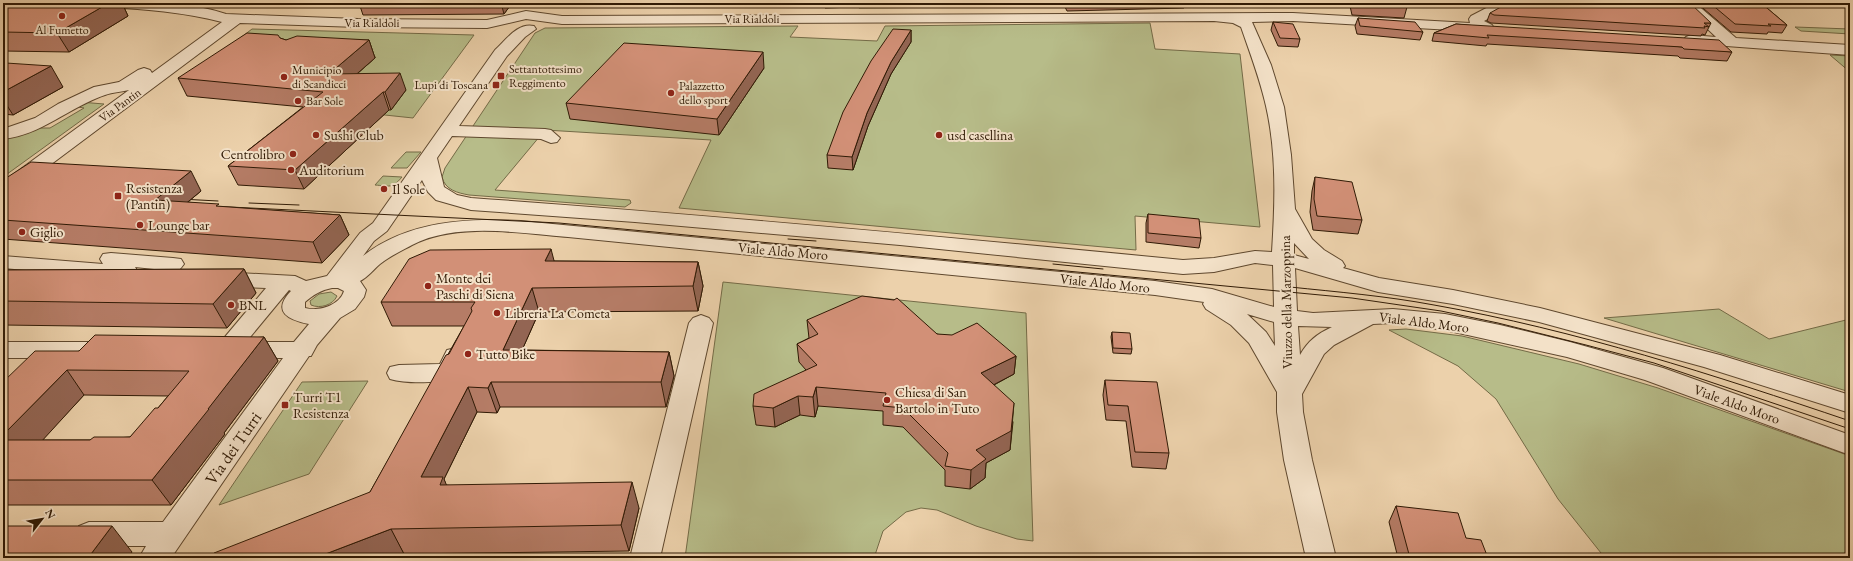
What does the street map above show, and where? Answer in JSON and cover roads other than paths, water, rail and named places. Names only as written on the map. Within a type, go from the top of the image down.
[{"type":"street","points":[[105,3],[154,5],[213,14],[238,12],[254,7]]},
{"type":"street","points":[[204,350],[227,350],[307,335],[292,306],[297,297],[305,291],[323,283],[346,280],[377,242],[382,232],[380,227],[501,53],[520,34],[539,24],[541,20],[539,18],[535,3],[509,22],[509,34],[501,53]]},
{"type":"street","name":"Via Rialdoli","points":[[213,14],[222,17],[334,23],[487,24],[509,22],[528,15],[539,18],[570,20],[979,10],[1199,17],[1237,20],[1293,17],[1495,29],[1477,23],[1476,19],[1507,3]]},
{"type":"street","points":[[1686,3],[1732,42]]},
{"type":"street","name":"Via Pantin","points":[[3,191],[237,18]]},
{"type":"street","name":"Viuzzo della Marzoppina","points":[[1237,20],[1247,25],[1263,65],[1275,107],[1282,155],[1285,209],[1284,259],[1288,395],[1298,460],[1321,558]]},
{"type":"street","name":"Via Rialdoli","points":[[509,22],[515,31],[529,29]]},
{"type":"street","points":[[318,34],[334,23]]},
{"type":"street","points":[[1676,40],[1732,42],[1850,50]]},
{"type":"street","points":[[3,134],[12,133],[41,122],[64,108],[100,91],[124,86],[144,72]]},
{"type":"street","points":[[447,131],[545,134],[551,138]]},
{"type":"street","name":"Viale Aldo Moro","points":[[428,158],[431,181],[437,193],[446,198],[470,204],[635,216],[900,239],[1183,267],[1214,265],[1247,258],[1284,259],[1386,286],[1474,301],[1540,315],[1710,361],[1850,404]]},
{"type":"street","name":"Viuzzo della Marzoppina","points":[[1285,209],[1301,240],[1307,246],[1323,259],[1360,280]]},
{"type":"street","name":"Viale Aldo Moro","points":[[346,280],[385,251],[411,237],[445,228],[475,225],[568,231],[1189,292],[1224,299],[1286,318],[1313,320],[1372,316],[1418,318],[1474,328],[1618,363],[1680,383],[1850,444]]},
{"type":"street","points":[[3,251],[34,253]]},
{"type":"street","points":[[111,259],[173,264],[160,274]]},
{"type":"street","points":[[3,262],[194,277],[283,282],[298,284],[305,291]]},
{"type":"street","name":"Via dei Turri","points":[[154,558],[172,534],[307,335],[332,312],[346,305],[353,297],[355,290],[346,280]]},
{"type":"street","points":[[227,350],[283,282]]},
{"type":"street","name":"Viuzzo della Marzoppina","points":[[1189,292],[1233,315],[1257,336],[1272,360],[1288,395]]},
{"type":"street","name":"Viuzzo della Marzoppina","points":[[1288,395],[1315,349],[1326,339],[1372,316]]},
{"type":"street","points":[[645,558],[701,323]]},
{"type":"street","points":[[399,373],[448,372],[468,335]]},
{"type":"street","points":[[3,350],[135,350]]},
{"type":"street","points":[[64,534],[172,534]]},
{"type":"tram line","points":[[180,199],[218,201]]},
{"type":"tram line","points":[[249,203],[299,205]]},
{"type":"tram line","points":[[209,206],[559,223],[1352,298],[1441,311],[1498,323],[1586,345],[1654,363],[1850,429]]},
{"type":"tram line","points":[[788,239],[816,241]]},
{"type":"tram line","points":[[1053,264],[1103,269]]},
{"type":"tram line","points":[[1290,287],[1398,299],[1487,315],[1540,327],[1644,355],[1748,387],[1850,421]]},
{"type":"place","name":"Al Fumetto","points":[[62,16]]},
{"type":"place","name":"Settantottesimo Reggimento","points":[[501,76]]},
{"type":"place","name":"Municipio di Scandicci","points":[[284,77]]},
{"type":"place","name":"Lupi di Toscana","points":[[496,85]]},
{"type":"place","name":"Palazzetto dello sport","points":[[671,93]]},
{"type":"place","name":"Bar Sole","points":[[298,101]]},
{"type":"place","name":"Sushi Club","points":[[316,135]]},
{"type":"place","name":"usd casellina","points":[[939,135]]},
{"type":"place","name":"Centrolibro","points":[[293,154]]},
{"type":"place","name":"Auditorium","points":[[291,170]]},
{"type":"place","name":"Il Sole","points":[[384,189]]},
{"type":"place","name":"Resistenza (Pantin)","points":[[118,196]]},
{"type":"place","name":"Lounge bar","points":[[140,225]]},
{"type":"place","name":"Giglio","points":[[22,232]]},
{"type":"place","name":"Monte dei Paschi di Siena","points":[[428,286]]},
{"type":"place","name":"BNL","points":[[231,305]]},
{"type":"place","name":"Libreria La Cometa","points":[[497,313]]},
{"type":"place","name":"Tutto Bike","points":[[468,354]]},
{"type":"place","name":"Chiesa di San Bartolo in Tuto","points":[[887,400]]},
{"type":"place","name":"Turri T1 Resistenza","points":[[285,405]]}]
